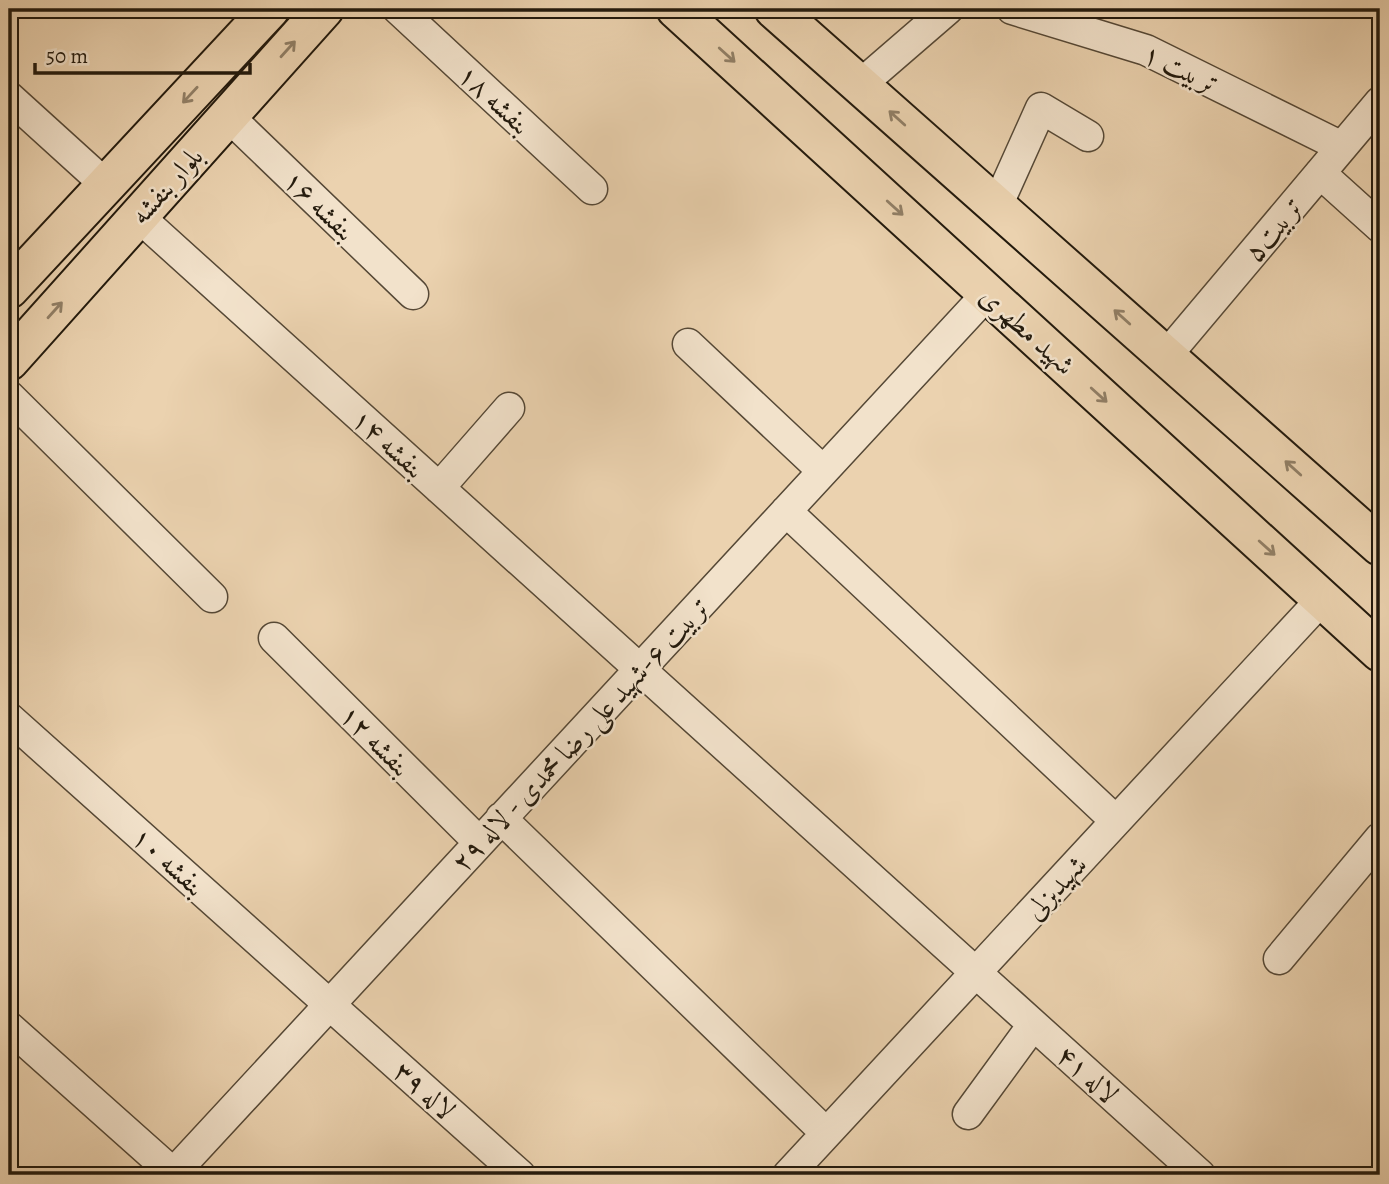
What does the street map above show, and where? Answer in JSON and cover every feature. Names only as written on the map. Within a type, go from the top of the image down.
[{"type":"main road","name":"بلوار بنفشه","points":[[9,289],[270,9]]},
{"type":"main road","name":"بلوار بنفشه","points":[[9,361],[324,9]]},
{"type":"main road","name":"شهید مطهری","points":[[676,9],[1380,652]]},
{"type":"main road","points":[[774,9],[1378,541]]},
{"type":"street","name":"بنفشه ۱۸","points":[[398,9],[592,189]]},
{"type":"street","points":[[860,85],[948,9]]},
{"type":"street","name":"تربیت ۱","points":[[1012,9],[1146,50],[1342,147]]},
{"type":"street","points":[[9,97],[106,185]]},
{"type":"street","name":"تربیت۵","points":[[1166,356],[1380,102]]},
{"type":"street","points":[[996,206],[1041,108],[1088,136]]},
{"type":"street","name":"بنفشه ۱۶","points":[[228,116],[413,294]]},
{"type":"street","points":[[1320,173],[1380,227]]},
{"type":"street","name":"بنفشه ۱۴","points":[[138,216],[975,973]]},
{"type":"street","name":"تربیت ۶-شهید علی رضا محمدی - لاله ۲۹","points":[[173,1175],[988,293]]},
{"type":"street","points":[[688,344],[824,471]]},
{"type":"street","points":[[9,396],[212,597]]},
{"type":"street","points":[[439,488],[509,408]]},
{"type":"street","points":[[786,512],[1116,821]]},
{"type":"street","name":"شهیدبزلی","points":[[791,1174],[1322,599]]},
{"type":"street","name":"بنفشه ۱۲","points":[[274,638],[479,842]]},
{"type":"street","name":"بنفشه ۱۰","points":[[9,718],[330,1005]]},
{"type":"street","points":[[501,818],[827,1133]]},
{"type":"street","points":[[1279,959],[1380,838]]},
{"type":"street","name":"لاله ۴۱","points":[[975,973],[1199,1175]]},
{"type":"street","name":"لاله ۳۹","points":[[330,1005],[520,1175]]},
{"type":"street","points":[[968,1114],[1033,1025]]},
{"type":"street","points":[[10,1031],[173,1175]]}]
